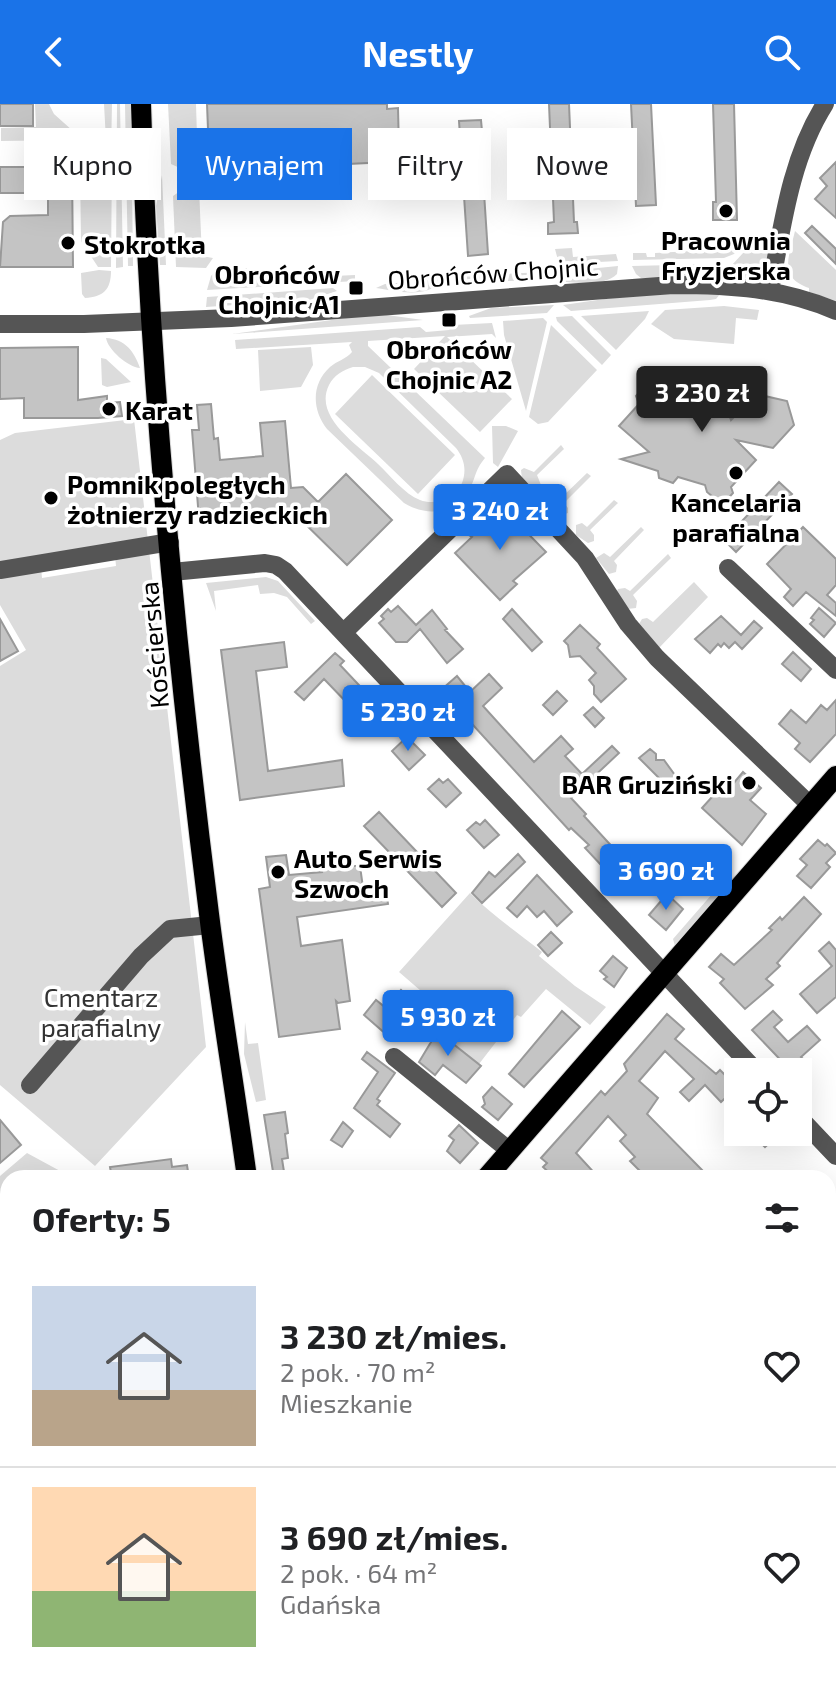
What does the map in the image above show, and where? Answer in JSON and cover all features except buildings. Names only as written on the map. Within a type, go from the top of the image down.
[{"type":"main road","name":"Kościerska","points":[[141,104],[150,321],[172,572],[210,925],[246,1170]]},
{"type":"main road","points":[[493,1170],[836,776]]},
{"type":"street","points":[[770,291],[795,169],[807,136],[825,104]]},
{"type":"street","name":"Obrońców Chojnic","points":[[0,324],[150,321],[673,285],[770,291],[836,311]]},
{"type":"street","points":[[344,632],[507,474],[585,558],[628,624],[657,658],[810,805]]},
{"type":"street","points":[[0,570],[170,542]]},
{"type":"street","points":[[172,572],[265,563],[276,565],[293,578],[744,1058]]},
{"type":"street","points":[[728,568],[836,670]]},
{"type":"street","points":[[30,1085],[141,956],[170,929],[210,925]]},
{"type":"street","points":[[394,1057],[510,1151]]},
{"type":"street","points":[[812,1131],[836,1156]]},
{"type":"green space","points":[[35,104],[49,104],[54,114],[70,128],[24,128],[24,141],[1,141],[1,128],[36,127]]},
{"type":"green space","points":[[104,104],[112,104],[111,128],[105,128]]},
{"type":"green space","points":[[117,104],[120,104],[120,128],[117,128]]},
{"type":"green space","points":[[125,104],[131,104],[131,128],[125,128]]},
{"type":"green space","points":[[168,104],[196,104],[197,128],[177,128],[177,167],[171,164]]},
{"type":"green space","points":[[162,175],[166,265],[160,265],[156,206],[157,200],[161,200]]},
{"type":"green space","points":[[177,193],[177,200],[199,200],[202,256],[213,258],[206,268],[176,267],[173,196]]},
{"type":"green space","points":[[80,200],[112,200],[111,267],[98,267],[81,241]]},
{"type":"green space","points":[[116,200],[122,200],[123,267],[116,268]]},
{"type":"green space","points":[[127,200],[132,200],[133,266],[128,266]]},
{"type":"green space","points":[[795,231],[836,270],[836,301],[809,292],[809,288],[789,272]]},
{"type":"green space","points":[[756,239],[767,242],[772,249],[767,266],[752,278],[729,278],[731,266]]},
{"type":"green space","points":[[730,240],[745,241],[734,254],[724,258],[633,260],[633,253],[655,257],[655,253],[729,249]]},
{"type":"green space","points":[[572,248],[573,257],[616,254],[618,261],[559,264],[555,249]]},
{"type":"green space","points":[[713,264],[721,268],[719,278],[641,278],[632,266]]},
{"type":"green space","points":[[618,266],[617,274],[606,281],[561,281],[568,271]]},
{"type":"green space","points":[[247,268],[248,280],[355,275],[355,281],[207,290],[211,276],[217,269]]},
{"type":"green space","points":[[111,271],[108,288],[97,296],[85,298],[81,273]]},
{"type":"green space","points":[[547,272],[553,280],[467,282],[459,276]]},
{"type":"green space","points":[[441,279],[436,286],[421,292],[376,288],[385,284]]},
{"type":"green space","points":[[333,288],[337,291],[309,300],[206,307],[207,297]]},
{"type":"green space","points":[[721,293],[710,300],[571,311],[563,305],[639,294]]},
{"type":"green space","points":[[554,305],[547,313],[469,316],[491,308]]},
{"type":"green space","points":[[724,306],[759,310],[757,320],[736,318],[734,344],[674,339],[651,324],[665,310]]},
{"type":"green space","points":[[649,311],[616,350],[581,316]]},
{"type":"green space","points":[[387,315],[423,320],[232,334],[360,316]]},
{"type":"green space","points":[[572,316],[611,355],[602,365],[556,317]]},
{"type":"green space","points":[[543,318],[547,322],[526,411],[504,335],[503,321]]},
{"type":"green space","points":[[492,323],[496,338],[492,334],[447,337],[512,399],[480,432],[414,369],[445,336],[368,341],[368,346],[485,458],[462,500],[438,511],[421,510],[404,503],[322,422],[316,406],[319,381],[330,367],[352,352],[349,345],[352,342],[236,349],[235,340],[420,327],[426,332],[449,330],[453,325]],"holes":[[[353,367],[365,367],[379,373],[459,452],[464,464],[464,478],[450,497],[432,502],[414,497],[349,439],[332,419],[326,397],[331,381]]]},
{"type":"green space","points":[[551,325],[597,370],[548,422],[538,424],[529,417]]},
{"type":"green space","points":[[106,338],[128,347],[140,368],[119,357]]},
{"type":"green space","points":[[311,347],[313,365],[301,387],[260,391],[258,350]]},
{"type":"green space","points":[[101,358],[131,382],[107,387],[102,385]]},
{"type":"green space","points":[[372,375],[455,455],[418,494],[335,414]]},
{"type":"green space","name":"Cmentarz parafialny","points":[[134,419],[206,1047],[95,1166],[0,1085],[0,666],[26,650],[0,605],[0,440],[15,433]],"holes":[[[115,555],[116,566],[42,578],[41,567]]]},
{"type":"green space","points":[[492,426],[506,426],[518,431],[498,467],[493,463]]},
{"type":"green space","points":[[561,445],[564,449],[537,475],[541,485],[531,489],[522,479],[521,470],[524,468],[534,472]]},
{"type":"green space","points":[[587,473],[591,476],[564,503],[568,513],[559,516],[548,506],[548,498],[557,496],[560,499]]},
{"type":"green space","points":[[614,500],[618,503],[590,530],[594,541],[588,543],[576,535],[576,525],[582,523],[587,527]]},
{"type":"green space","points":[[641,527],[644,530],[614,561],[616,572],[609,574],[596,558],[604,553],[610,557]]},
{"type":"green space","points":[[668,554],[671,558],[633,595],[637,601],[636,608],[627,609],[616,593],[618,589],[630,591]]},
{"type":"green space","points":[[266,577],[278,581],[315,621],[311,624],[287,597],[274,593],[260,594],[258,585],[214,591],[216,611],[206,583]]},
{"type":"green space","points":[[694,582],[708,597],[658,649],[639,624],[647,618],[653,622]]},
{"type":"green space","points":[[726,878],[731,881],[675,946],[673,939]]},
{"type":"green space","points":[[470,893],[542,952],[539,956],[606,1007],[590,1025],[546,989],[521,1017],[517,1015],[479,1064],[433,1028],[443,1010],[399,972]]},
{"type":"green space","points":[[245,1022],[248,1044],[258,1043],[266,1100],[256,1102],[244,1054]]},
{"type":"green space","points":[[27,1153],[58,1170],[7,1170]]},
{"type":"place","name":"Pracownia Fryzjerska","points":[[726,211]]},
{"type":"place","name":"Stokrotka","points":[[68,243]]},
{"type":"place","name":"Obrońców Chojnic A1","points":[[356,288]]},
{"type":"place","name":"Obrońców Chojnic A2","points":[[449,320]]},
{"type":"place","name":"Karat","points":[[109,409]]},
{"type":"place","name":"Kancelaria parafialna","points":[[736,473]]},
{"type":"place","name":"Pomnik poległych żołnierzy radzieckich","points":[[51,498]]},
{"type":"place","name":"BAR Gruziński","points":[[749,783]]},
{"type":"place","name":"Auto Serwis Szwoch","points":[[278,872]]}]
